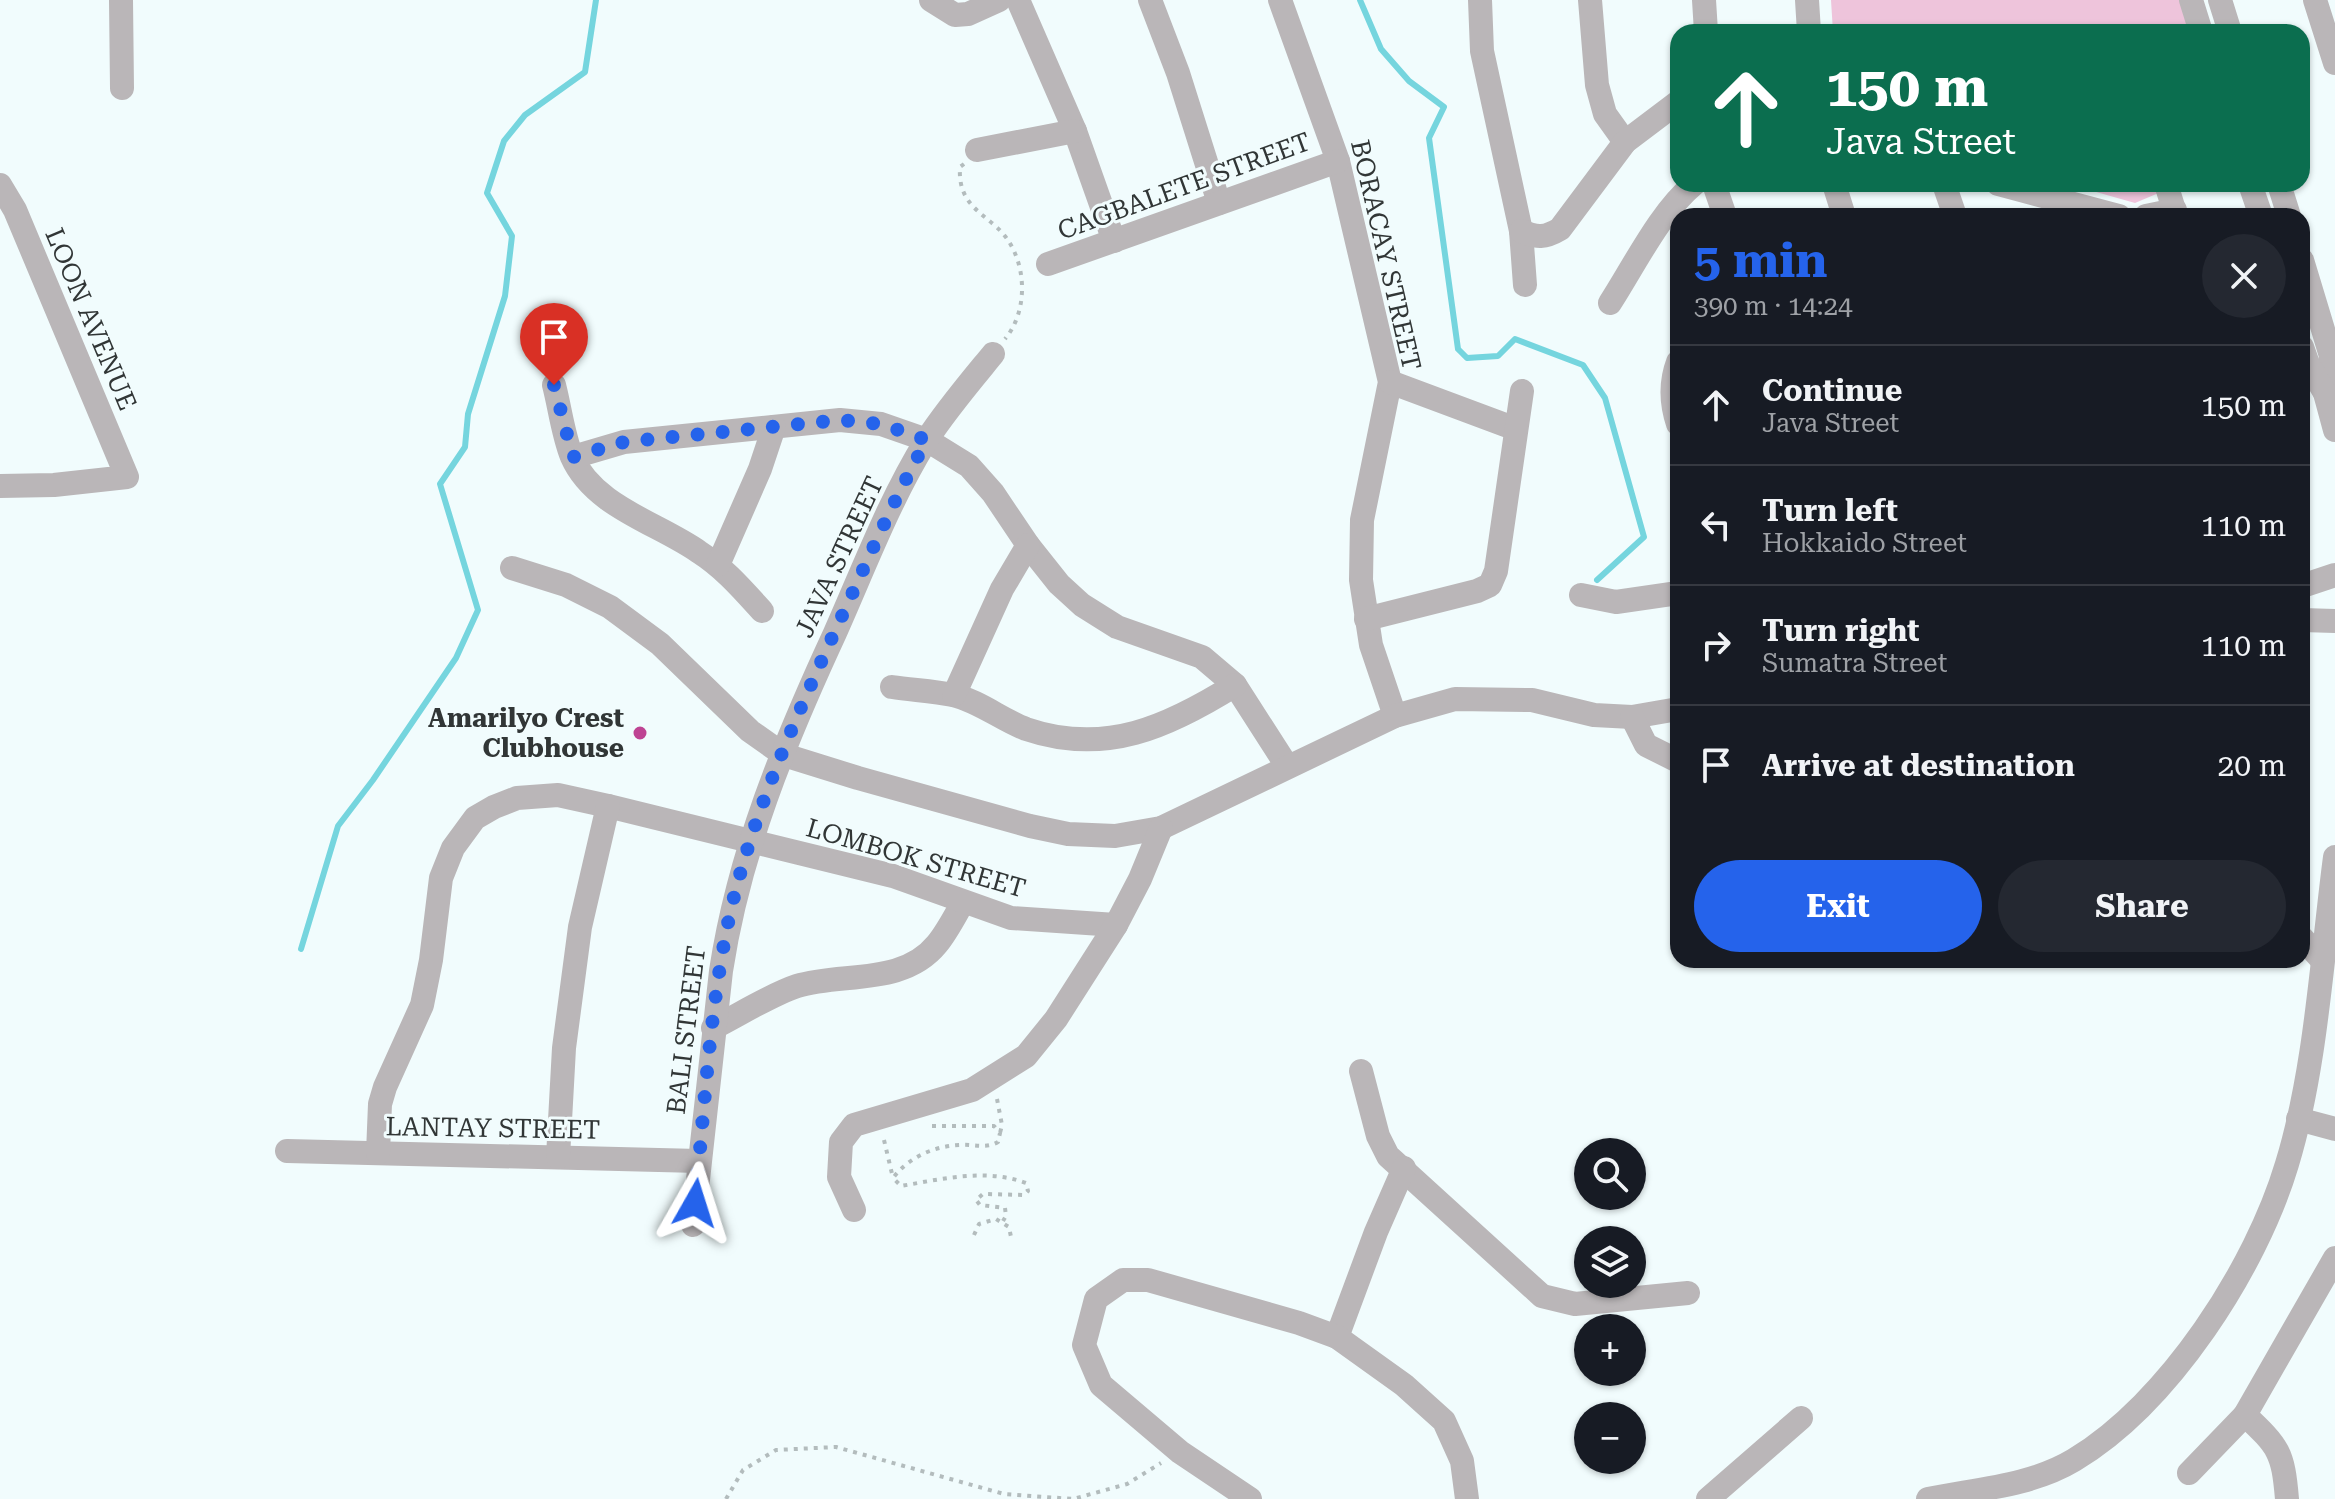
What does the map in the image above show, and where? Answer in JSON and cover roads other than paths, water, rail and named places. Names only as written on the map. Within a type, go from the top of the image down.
[{"type":"street","points":[[121,0],[122,88]]},
{"type":"street","points":[[931,0],[955,15],[968,14],[999,0]]},
{"type":"street","points":[[1018,0],[1075,131],[1114,241]]},
{"type":"street","points":[[1150,0],[1178,73],[1219,203]]},
{"type":"street","name":"BORACAY STREET","points":[[1280,0],[1338,161],[1390,382],[1362,520],[1361,580],[1371,645],[1395,716]]},
{"type":"street","points":[[1480,0],[1482,51],[1521,231],[1525,285]]},
{"type":"street","points":[[1590,0],[1597,85],[1605,114],[1625,142]]},
{"type":"street","points":[[1704,0],[1706,24]]},
{"type":"street","points":[[1807,0],[1808,24]]},
{"type":"street","points":[[2191,0],[2198,24]]},
{"type":"street","points":[[2220,0],[2228,24]]},
{"type":"street","points":[[2315,0],[2335,63]]},
{"type":"street","points":[[1521,231],[1534,237],[1547,237],[1560,229],[1625,142],[1670,108]]},
{"type":"street","points":[[977,150],[1075,131]]},
{"type":"street","name":"CAGBALETE STREET","points":[[1048,264],[1338,161]]},
{"type":"street","name":"LOON AVENUE","points":[[0,185],[15,210],[127,477],[54,485],[0,486]]},
{"type":"street","points":[[2020,192],[2064,208]]},
{"type":"street","points":[[1610,303],[1670,211]]},
{"type":"street","points":[[2310,286],[2331,356],[2330,391],[2335,430]]},
{"type":"street","name":"JAVA STREET","points":[[784,755],[798,714],[899,489],[927,440],[993,354]]},
{"type":"street","points":[[2310,366],[2330,391]]},
{"type":"street","points":[[1390,382],[1516,429]]},
{"type":"street","points":[[554,385],[573,457],[592,486],[628,512],[698,550],[718,565],[762,611]]},
{"type":"street","points":[[1366,619],[1490,585],[1496,571],[1522,391]]},
{"type":"street","points":[[573,457],[624,442],[840,420],[881,424],[927,440],[969,466],[993,493],[1059,584],[1082,605],[1117,627],[1202,657],[1235,685],[1287,766]]},
{"type":"street","points":[[718,565],[760,469],[774,427]]},
{"type":"street","points":[[954,695],[1002,589],[1028,545]]},
{"type":"street","points":[[512,568],[566,585],[610,607],[660,644],[750,731],[784,755],[886,786],[1068,834],[1115,836],[1161,828],[1395,716],[1455,699],[1499,697],[1532,700],[1594,715],[1632,717],[1670,710]]},
{"type":"street","points":[[2310,583],[2335,575]]},
{"type":"street","points":[[1581,595],[1616,602],[1670,594]]},
{"type":"street","points":[[2310,620],[2335,621]]},
{"type":"street","points":[[892,687],[954,695],[1024,728],[1062,739],[1116,739],[1156,728],[1235,685]]},
{"type":"street","points":[[1632,717],[1646,745],[1670,757]]},
{"type":"street","name":"BALI STREET","points":[[693,1225],[713,1028],[727,932],[750,841],[784,755]]},
{"type":"street","name":"LOMBOK STREET","points":[[378,1153],[380,1104],[385,1087],[422,1005],[441,878],[453,848],[475,818],[517,798],[558,795],[608,806],[893,876],[1011,918],[1116,925]]},
{"type":"street","points":[[558,1157],[564,1048],[580,927],[608,806]]},
{"type":"street","points":[[854,1210],[839,1177],[841,1142],[854,1125],[972,1090],[1026,1056],[1056,1019],[1116,925],[1140,879],[1161,828]]},
{"type":"street","points":[[1928,1499],[1995,1488],[2025,1490],[2073,1461],[2107,1437],[2188,1355],[2221,1304],[2256,1242],[2287,1165],[2298,1119],[2335,857]]},
{"type":"street","points":[[713,1028],[793,987],[883,974],[908,966],[935,946],[963,902]]},
{"type":"street","points":[[2310,947],[2321,959]]},
{"type":"street","points":[[1361,1071],[1378,1136],[1388,1156],[1542,1296],[1575,1304],[1688,1293]]},
{"type":"street","points":[[2298,1119],[2335,1129]]},
{"type":"street","name":"LANTAY STREET","points":[[287,1151],[699,1161]]},
{"type":"street","points":[[1337,1337],[1376,1232],[1404,1168]]},
{"type":"street","points":[[2189,1473],[2245,1415],[2335,1258]]},
{"type":"street","points":[[1250,1499],[1180,1452],[1101,1385],[1084,1345],[1096,1299],[1123,1280],[1148,1280],[1299,1323],[1337,1337],[1404,1385],[1444,1421],[1462,1461],[1467,1499]]},
{"type":"street","points":[[2245,1415],[2276,1445],[2284,1468],[2287,1499]]},
{"type":"street","points":[[1708,1499],[1801,1418]]},
{"type":"waterway","points":[[301,949],[338,826],[456,658],[478,610],[440,484],[465,447],[468,414],[505,296],[512,236],[487,193],[504,141],[525,115],[585,72],[596,0]]},
{"type":"waterway","points":[[1360,0],[1381,49],[1409,81],[1444,107],[1429,138],[1458,349],[1467,358],[1498,356],[1515,339],[1583,365],[1605,398],[1644,537],[1597,580]]},
{"type":"place","name":"Amarilyo Crest Clubhouse","points":[[640,733]]}]
